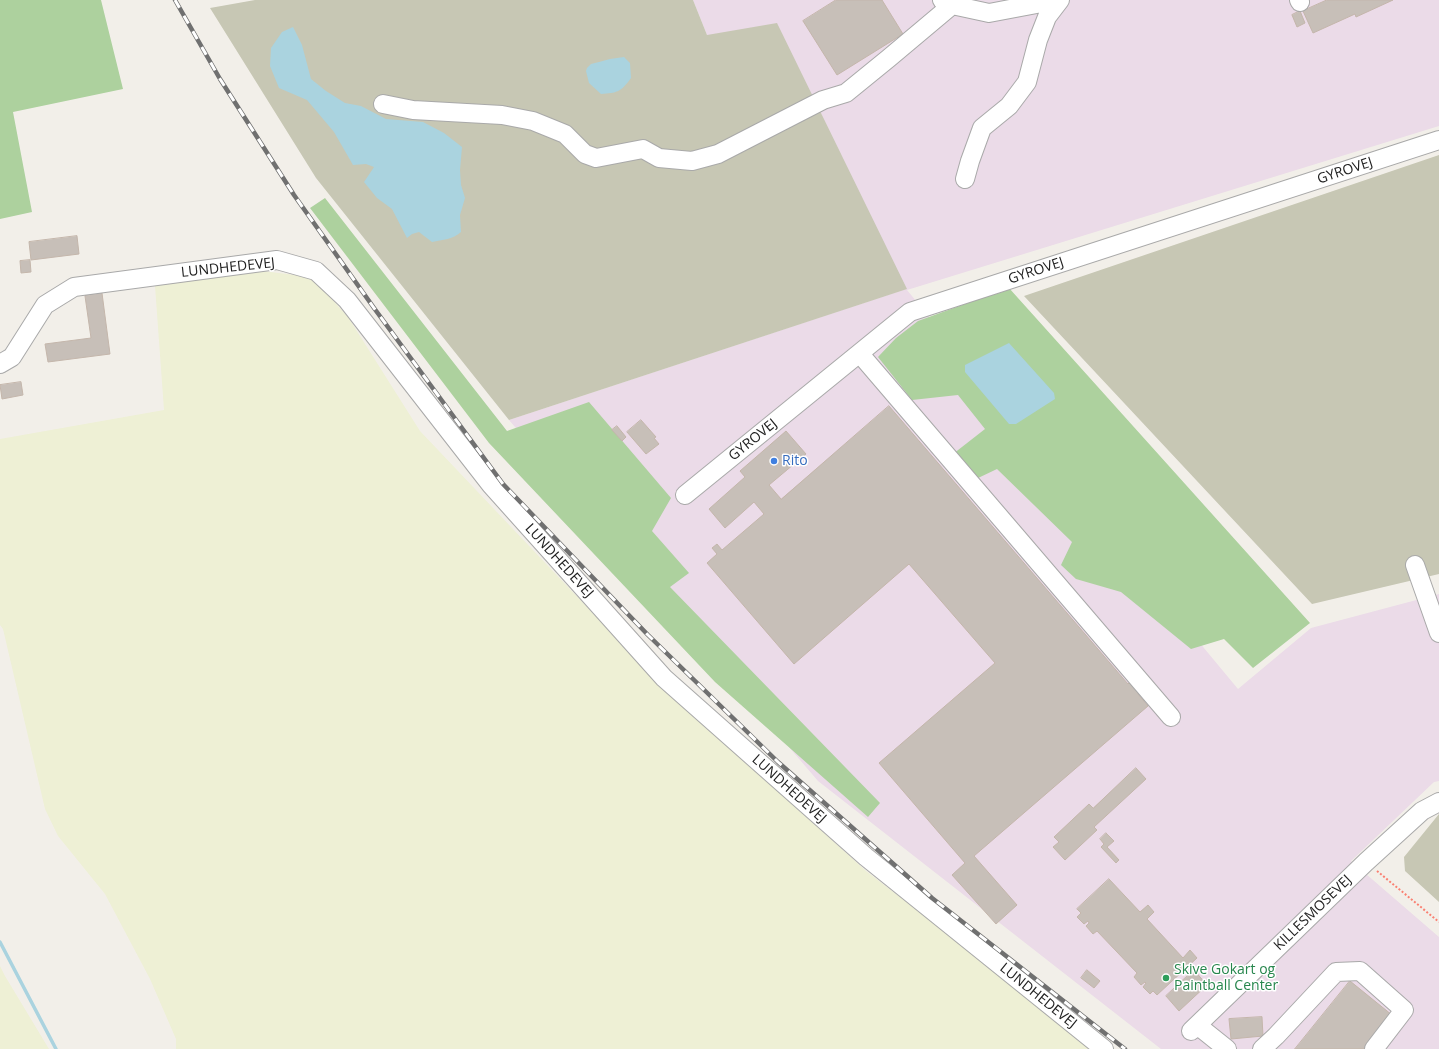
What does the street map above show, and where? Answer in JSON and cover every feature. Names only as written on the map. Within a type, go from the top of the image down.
[{"type":"street","points":[[383,104],[413,110],[502,115],[533,121],[565,134],[585,154],[596,158],[643,149],[659,158],[692,161],[718,154],[823,100],[846,92],[889,58],[947,2],[989,13],[1059,0]]},
{"type":"street","points":[[965,179],[982,128],[1009,106],[1027,82],[1038,40],[1047,17],[1059,0]]},
{"type":"street","name":"GYROVEJ","points":[[685,495],[910,312],[1439,140]]},
{"type":"street","name":"LUNDHEDEVEJ","points":[[0,364],[12,357],[45,305],[74,287],[277,260],[316,271],[347,300],[491,485],[664,678],[866,858],[1104,1049]]},
{"type":"street","points":[[860,354],[1171,717]]},
{"type":"street","points":[[1414,565],[1439,633]]},
{"type":"street","name":"KILLESMOSEVEJ","points":[[1227,1049],[1194,1028],[1366,862],[1422,812],[1439,802]]},
{"type":"street","points":[[1262,1049],[1336,972],[1360,971],[1404,1010],[1374,1049]]},
{"type":"path","points":[[1366,862],[1439,922]]},
{"type":"shaded area","points":[[255,0],[693,0],[707,35],[777,23],[907,289],[509,420],[316,178],[210,8]]},
{"type":"shaded area","points":[[693,0],[1439,0],[1439,126],[907,290],[1238,689],[1311,628],[1439,594],[1439,781],[1434,782],[1351,861],[1439,937],[1439,1049],[1161,1049],[818,781],[509,420],[906,289],[707,35]]},
{"type":"shaded area","points":[[1439,155],[1439,574],[1312,604],[1024,296]]},
{"type":"shaded area","points":[[262,271],[312,277],[348,317],[420,431],[662,686],[866,871],[974,954],[1091,1049],[176,1049],[176,1039],[150,979],[105,894],[58,836],[45,809],[3,629],[0,625],[0,439],[164,410],[155,286]]},
{"type":"shaded area","points":[[1439,814],[1439,902],[1405,871],[1404,857]]},
{"type":"shaded area","points":[[0,966],[5,976],[49,1049],[0,1049]]},
{"type":"green space","points":[[0,0],[101,0],[123,89],[13,112],[32,212],[0,219]]},
{"type":"green space","points":[[325,198],[507,431],[589,402],[671,498],[652,531],[689,573],[670,587],[880,803],[868,817],[715,682],[489,443],[310,208]]},
{"type":"green space","points":[[1009,288],[1310,623],[1253,668],[1224,639],[1191,649],[1121,592],[1076,579],[1061,565],[1072,542],[997,469],[976,479],[953,454],[985,429],[958,395],[912,400],[878,357],[896,338],[918,321]]},
{"type":"water","points":[[293,27],[302,45],[311,79],[326,91],[345,103],[361,106],[386,119],[423,122],[444,133],[462,147],[460,170],[461,185],[465,198],[460,215],[461,232],[448,239],[432,242],[419,232],[412,234],[407,238],[392,209],[377,198],[364,182],[374,167],[366,164],[353,165],[334,132],[307,100],[279,88],[270,66],[271,48],[282,32]]},
{"type":"water","points":[[624,57],[630,63],[631,78],[621,89],[611,93],[601,94],[589,83],[586,71],[591,64]]},
{"type":"water","points":[[1009,343],[1054,393],[1055,399],[1016,424],[1009,424],[965,372],[965,365]]},
{"type":"building","points":[[836,0],[882,0],[903,34],[837,75],[803,21]]},
{"type":"building","points":[[1327,0],[1393,0],[1356,17],[1355,14],[1313,33],[1303,11]]},
{"type":"building","points":[[1300,11],[1305,23],[1297,27],[1292,15]]},
{"type":"building","points":[[77,236],[79,254],[31,260],[29,242]]},
{"type":"building","points":[[30,260],[31,272],[21,273],[20,261]]},
{"type":"building","points":[[102,293],[110,354],[48,362],[45,344],[91,338],[85,296]]},
{"type":"building","points":[[21,382],[23,395],[2,399],[0,385]]},
{"type":"building","points":[[889,406],[1128,684],[1132,680],[1141,690],[1138,694],[1148,706],[974,856],[1017,905],[996,924],[952,875],[965,863],[879,763],[995,663],[909,564],[794,664],[707,563],[717,554],[712,548],[717,544],[722,550],[764,514],[754,502],[725,528],[709,509],[745,477],[740,471],[786,431],[806,454],[769,485],[781,499]]},
{"type":"building","points":[[641,420],[656,437],[654,438],[659,444],[646,454],[627,432]]},
{"type":"building","points":[[617,426],[626,437],[622,441],[612,430]]},
{"type":"building","points":[[1136,768],[1146,779],[1094,827],[1097,830],[1065,860],[1053,847],[1059,842],[1054,837],[1089,804],[1093,808]]},
{"type":"building","points":[[1106,833],[1114,841],[1107,847],[1119,860],[1116,863],[1101,847],[1104,844],[1100,839]]},
{"type":"building","points":[[1109,879],[1140,912],[1148,905],[1154,912],[1147,919],[1183,958],[1190,950],[1197,958],[1157,995],[1153,991],[1150,994],[1143,987],[1146,983],[1145,982],[1141,985],[1134,977],[1137,973],[1097,931],[1093,934],[1086,926],[1089,923],[1088,921],[1084,924],[1077,917],[1081,913],[1077,909]]},
{"type":"building","points":[[1087,970],[1100,981],[1094,988],[1081,978]]},
{"type":"building","points":[[1194,970],[1207,985],[1179,1011],[1166,996]]},
{"type":"building","points":[[1350,981],[1392,1015],[1365,1049],[1295,1049]]},
{"type":"building","points":[[1262,1017],[1263,1036],[1231,1039],[1229,1019]]},
{"type":"waterway","points":[[0,942],[56,1049]]},
{"type":"railway","points":[[175,0],[220,79],[294,195],[374,308],[503,484],[648,635],[778,762],[932,898],[1125,1049]]},
{"type":"place","name":"Rito","points":[[774,461]]},
{"type":"place","name":"Skive Gokart og Paintball Center","points":[[1166,978]]}]
